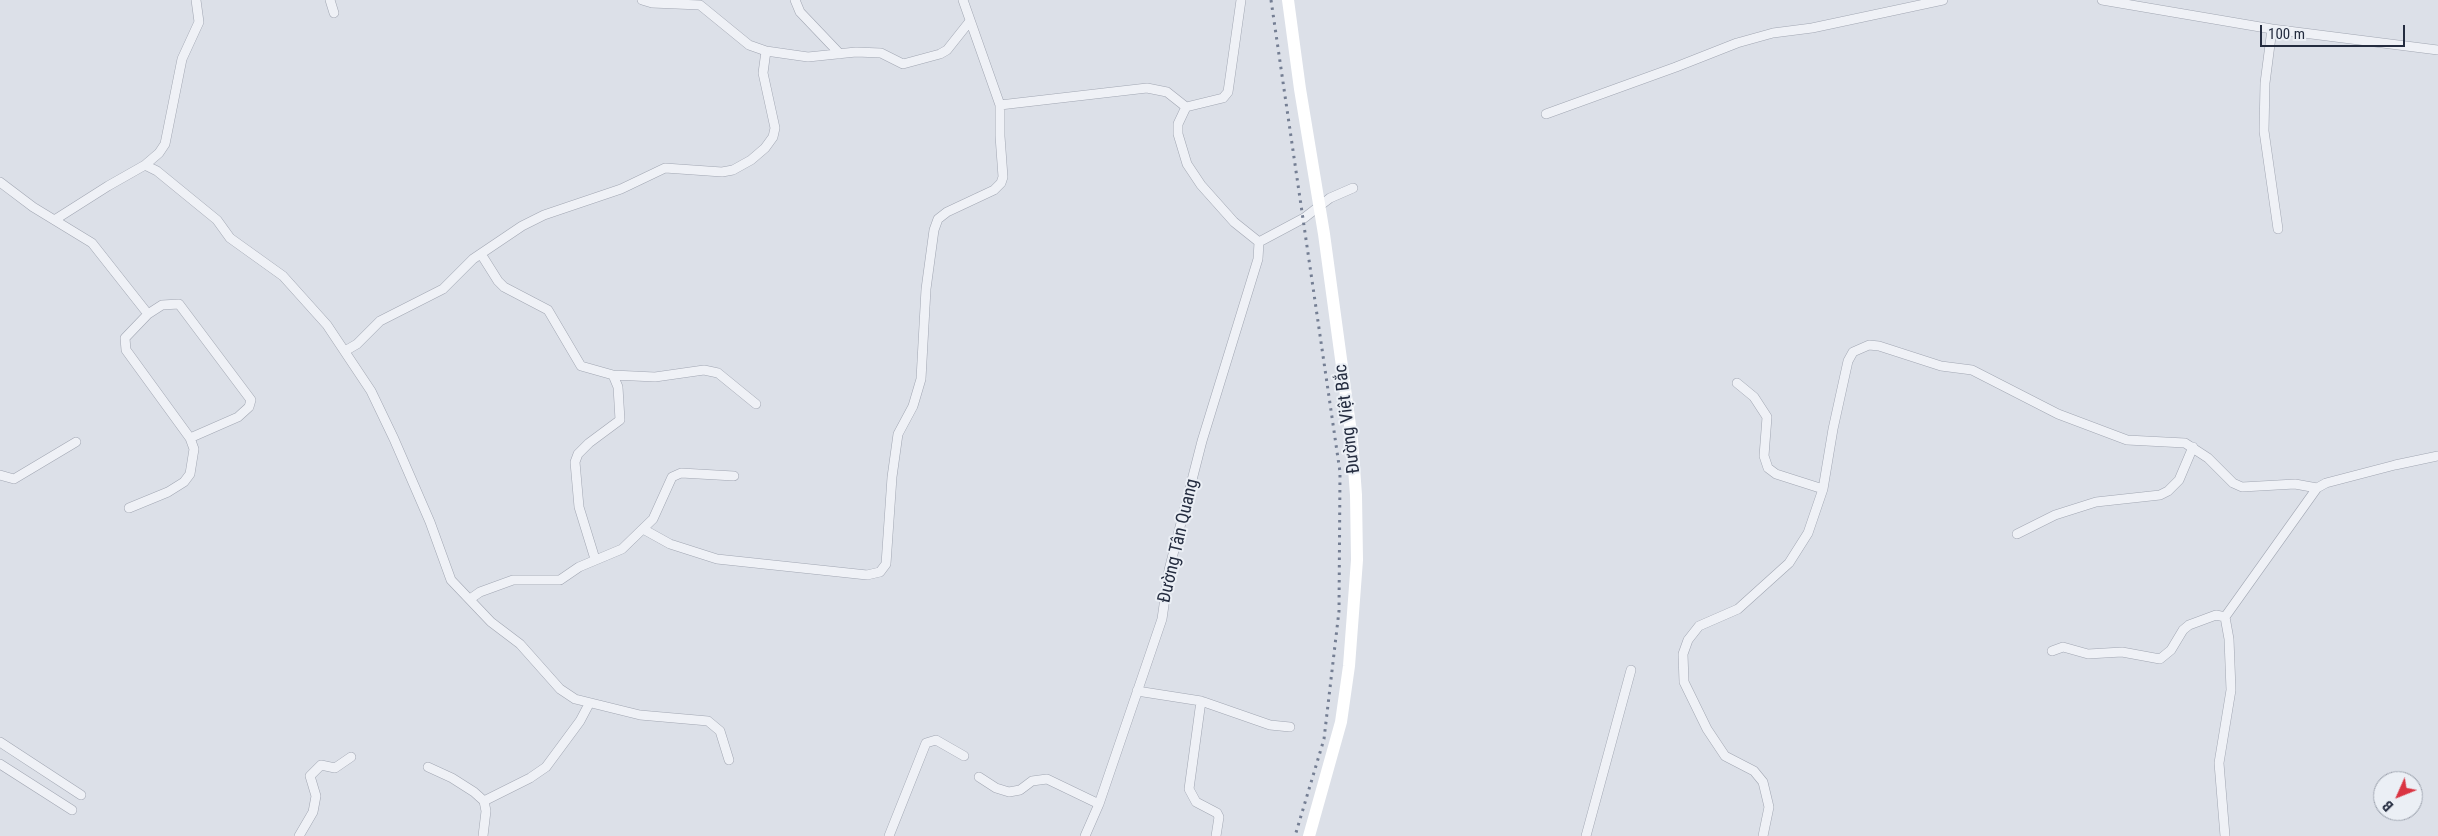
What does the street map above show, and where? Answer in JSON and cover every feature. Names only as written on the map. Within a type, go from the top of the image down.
[{"type":"main road","name":"Đường Việt Bắc","points":[[1288,0],[1352,440],[1356,495],[1357,560],[1350,666],[1341,722],[1309,836]]},
{"type":"street","points":[[56,220],[108,186],[145,165],[159,153],[165,144],[171,124],[182,59],[200,22],[196,0]]},
{"type":"street","points":[[330,0],[334,13]]},
{"type":"street","points":[[642,0],[652,3],[691,1],[708,9],[749,45],[766,51],[808,57],[856,52],[881,53],[903,64],[940,54],[947,50],[970,21]]},
{"type":"street","points":[[795,0],[800,12],[840,54]]},
{"type":"street","points":[[643,529],[670,544],[717,559],[867,575],[880,572],[886,564],[898,434],[913,406],[921,379],[926,289],[934,230],[938,219],[947,212],[994,190],[1001,183],[1003,177],[1000,105],[963,0]]},
{"type":"street","points":[[1186,107],[1223,98],[1228,92],[1241,0]]},
{"type":"street","points":[[1546,114],[1737,43],[1773,33],[1812,28],[1943,0]]},
{"type":"street","points":[[2102,0],[2272,29],[2438,50]]},
{"type":"street","points":[[2272,29],[2265,82],[2264,131],[2278,228]]},
{"type":"street","points":[[345,351],[357,344],[380,321],[443,289],[481,254],[522,226],[544,216],[621,189],[658,170],[665,168],[722,172],[733,170],[751,160],[765,148],[773,137],[775,128],[762,74],[766,51]]},
{"type":"street","points":[[1000,105],[1147,88],[1167,92],[1186,107]]},
{"type":"street","points":[[1186,107],[1178,124],[1178,134],[1187,164],[1201,186],[1234,222],[1259,242],[1304,218],[1330,198],[1353,188]]},
{"type":"street","points":[[145,165],[157,171],[217,220],[230,238],[288,280],[327,325],[371,391],[394,438],[430,522],[448,573],[496,627],[520,644],[560,689],[589,704],[640,715],[708,722],[720,731],[729,760]]},
{"type":"street","points":[[0,182],[33,207],[92,243],[148,314]]},
{"type":"street","name":"Đường Tân Quang","points":[[1084,836],[1099,804],[1162,620],[1167,579],[1202,442],[1258,259],[1259,242]]},
{"type":"street","points":[[481,254],[504,287],[548,310],[581,366],[613,375],[655,377],[704,370],[718,373],[756,404]]},
{"type":"street","points":[[129,508],[184,482],[190,474],[194,449],[190,438],[126,350],[125,338],[148,314],[162,305],[179,304],[251,400],[249,407],[238,417],[190,438]]},
{"type":"street","points":[[1763,836],[1769,807],[1764,782],[1754,771],[1725,756],[1703,724],[1684,682],[1683,654],[1688,640],[1699,626],[1738,609],[1789,563],[1808,533],[1823,489],[1833,429],[1848,362],[1853,352],[1869,345],[1878,346],[1942,366],[1980,373],[2058,414],[2127,440],[2185,443],[2208,458],[2237,486],[2295,484],[2317,488]]},
{"type":"street","points":[[595,559],[579,507],[575,462],[578,454],[589,443],[620,420],[618,388],[613,375]]},
{"type":"street","points":[[1737,383],[1754,397],[1767,417],[1764,456],[1768,468],[1776,474],[1823,489]]},
{"type":"street","points":[[0,475],[14,479],[76,442]]},
{"type":"street","points":[[2017,534],[2055,515],[2096,502],[2160,495],[2168,491],[2179,480],[2193,448]]},
{"type":"street","points":[[2225,836],[2218,763],[2231,690],[2229,639],[2225,617],[2317,488],[2326,483],[2438,456]]},
{"type":"street","points":[[470,599],[480,592],[513,580],[560,580],[579,566],[622,548],[656,514],[672,476],[681,473],[734,476]]},
{"type":"street","points":[[2052,651],[2063,647],[2088,654],[2122,652],[2160,659],[2167,655],[2183,630],[2189,625],[2216,615],[2225,617]]},
{"type":"street","points":[[1586,836],[1631,670]]},
{"type":"street","points":[[1137,691],[1201,700],[1270,725],[1290,727]]},
{"type":"street","points":[[1201,700],[1189,789],[1196,802],[1217,813],[1219,817],[1216,836]]},
{"type":"street","points":[[484,801],[546,768],[580,721],[589,704]]},
{"type":"street","points":[[889,836],[926,743],[930,740],[936,740],[964,756]]},
{"type":"street","points":[[0,742],[81,794]]},
{"type":"street","points":[[12,750],[1,764],[72,810]]},
{"type":"street","points":[[300,836],[312,812],[316,796],[310,776],[321,765],[335,768],[351,757]]},
{"type":"street","points":[[428,767],[452,778],[484,801],[486,811],[483,836]]},
{"type":"street","points":[[979,777],[996,788],[1009,792],[1020,790],[1032,781],[1047,779],[1099,804]]},
{"type":"railway","points":[[1271,0],[1340,472],[1339,611],[1324,739],[1295,836]]}]
